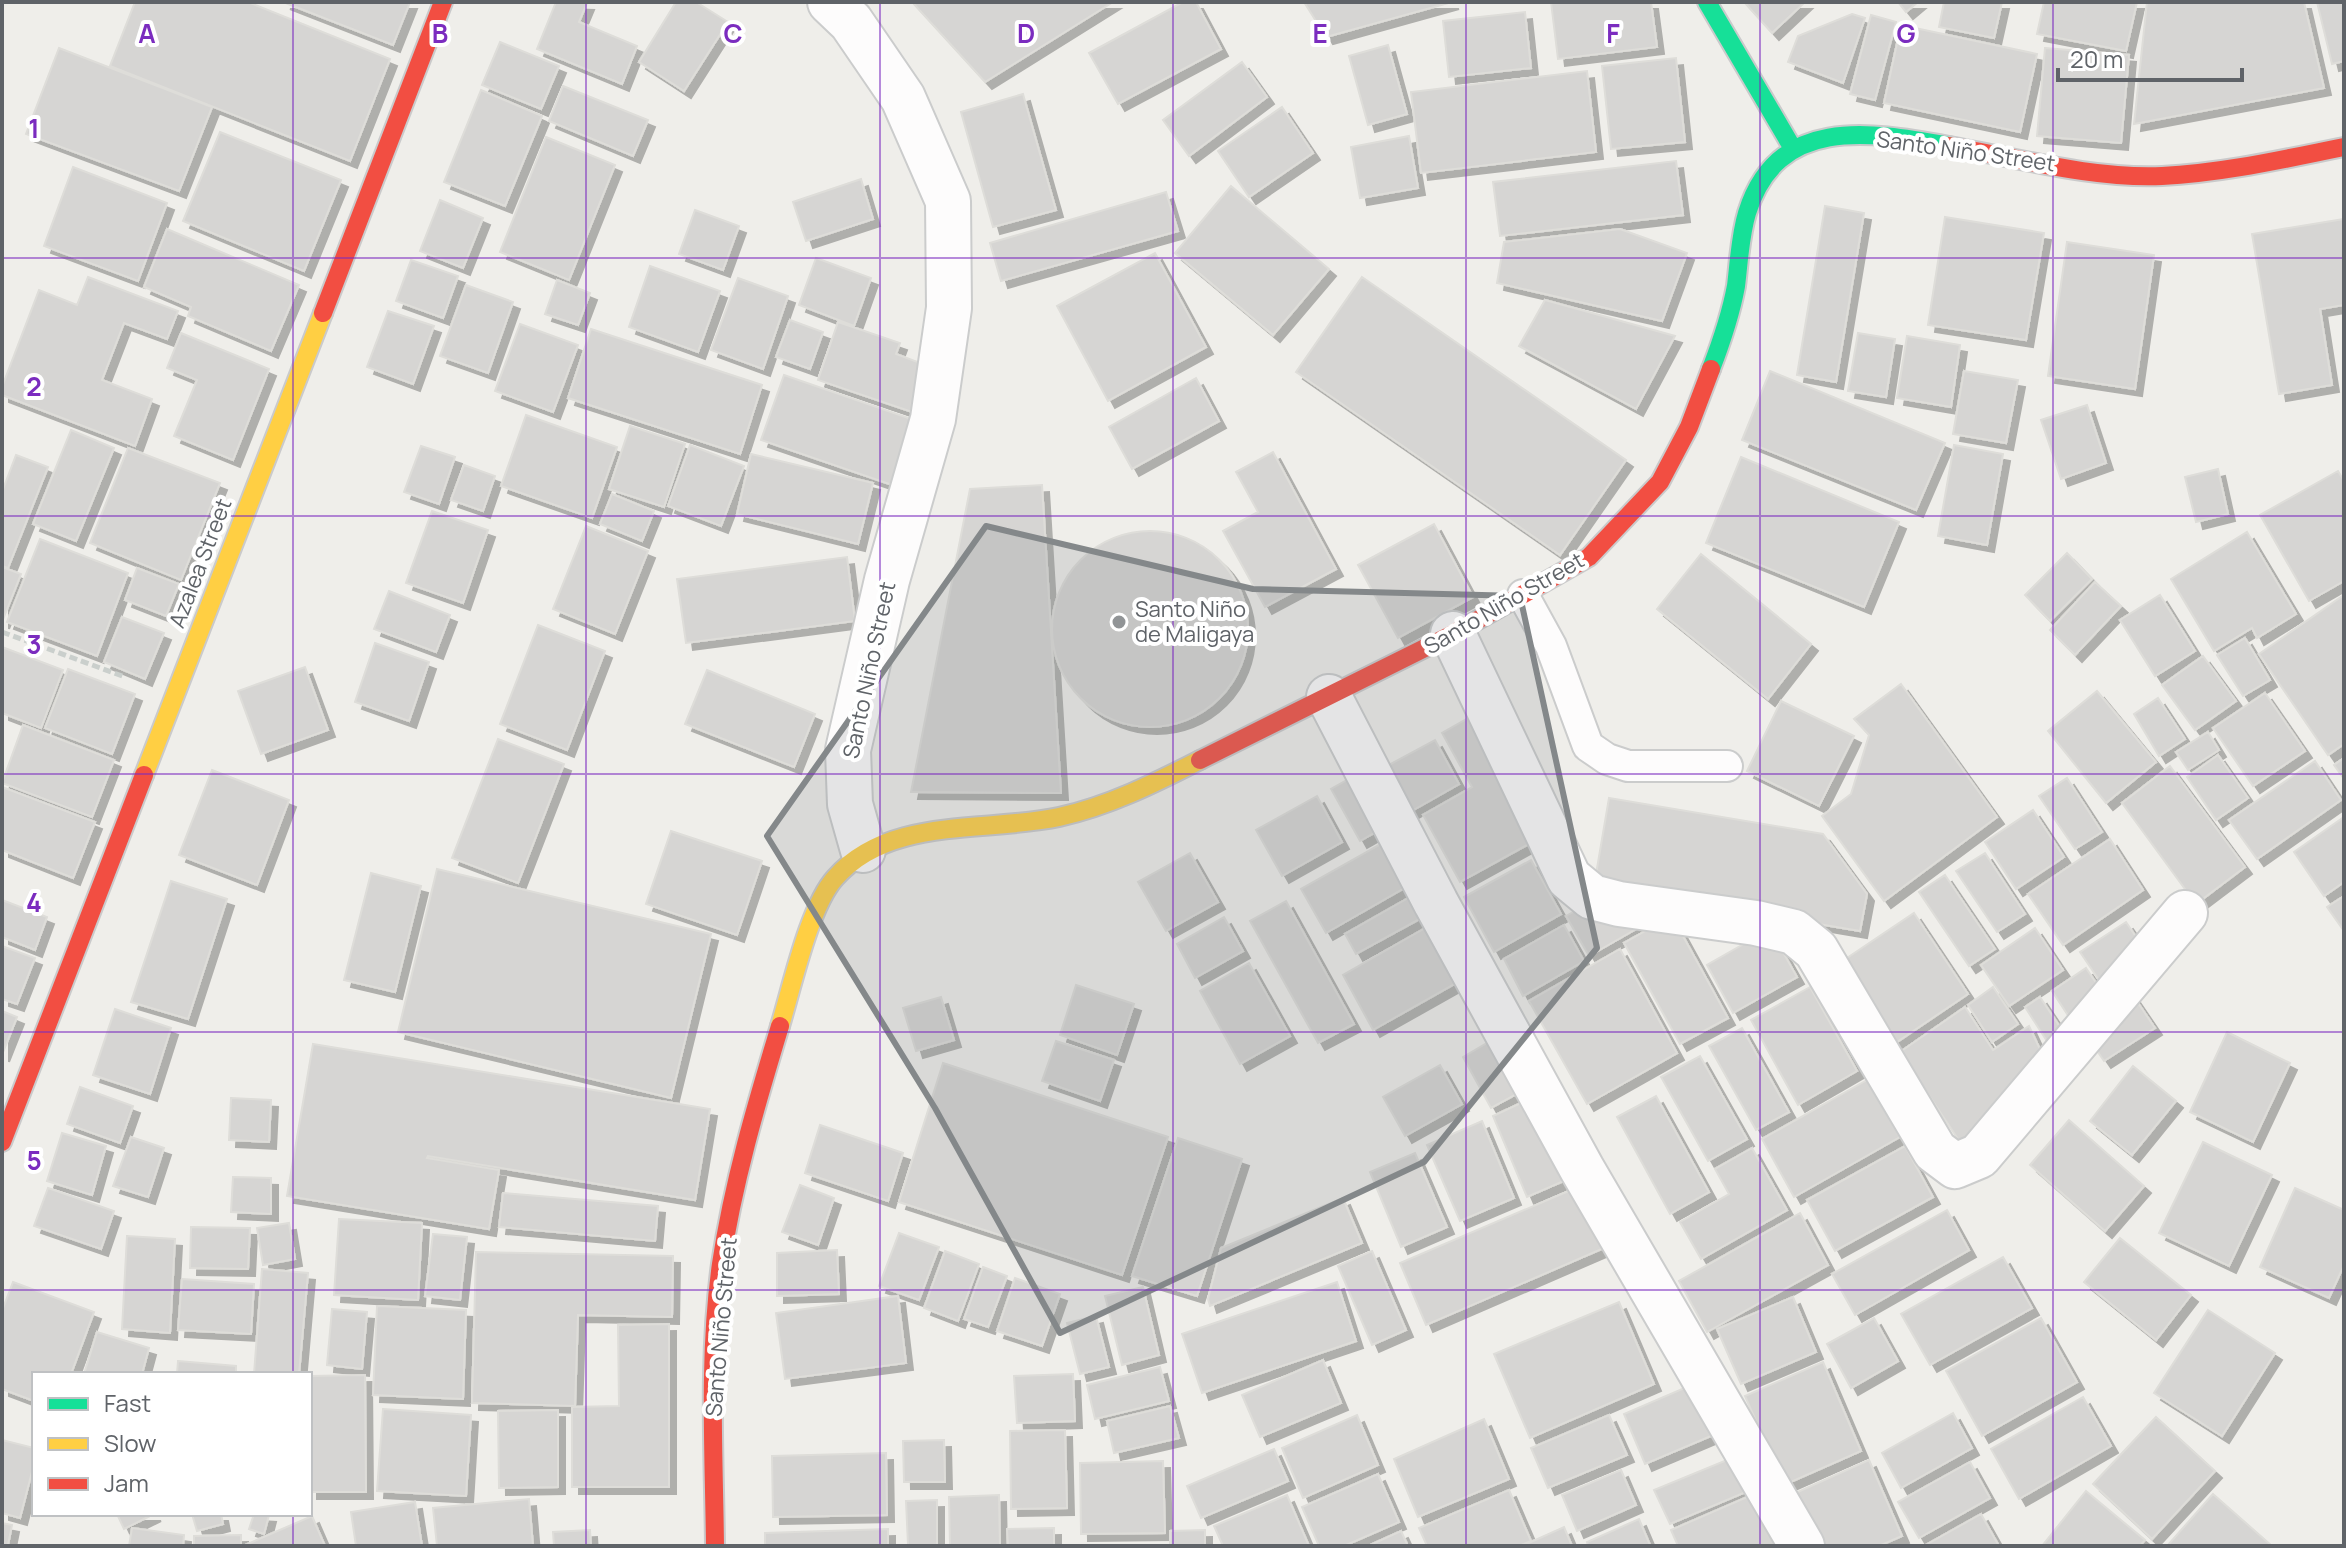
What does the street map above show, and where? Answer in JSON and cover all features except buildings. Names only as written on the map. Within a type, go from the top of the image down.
[{"type":"main road","name":"Azalea Street","points":[[2,1142],[443,2]]},
{"type":"main road","points":[[1707,2],[1792,147]]},
{"type":"main road","name":"Santo Niño Street","points":[[715,1546],[713,1381],[721,1266],[744,1146],[809,930],[832,880],[863,850],[910,835],[1059,817],[1133,794],[1453,634],[1589,557],[1660,482],[1689,427],[1716,357],[1735,291],[1746,215],[1760,179],[1792,147],[1829,136],[1870,137],[1929,142],[2080,169],[2159,176],[2241,168],[2344,147]]},
{"type":"street","name":"Santo Niño Street","points":[[830,2],[851,22],[903,98],[948,201],[949,308],[933,419],[887,580],[848,750],[850,804],[863,850]]},
{"type":"street","points":[[1453,634],[1569,878],[1592,897],[1619,904],[1756,923],[1794,932],[1816,950],[1935,1151],[1955,1166],[1979,1156],[2185,913]]},
{"type":"street","points":[[1329,697],[1436,903],[1582,1169],[1802,1546]]},
{"type":"lane","points":[[1523,595],[1551,646],[1588,746],[1607,759],[1628,766],[1727,766]]},
{"type":"path","points":[[2,632],[175,696]]},
{"type":"highlighted area","points":[[986,526],[1253,589],[1520,596],[1597,948],[1424,1162],[1060,1333],[935,1108],[767,836]]},
{"type":"traffic: fast","points":[[1707,2],[1792,147]]},
{"type":"traffic: fast","points":[[1711,369],[1734,296],[1747,213],[1761,182],[1780,160],[1803,145],[1857,135],[1887,136],[1949,146]]},
{"type":"traffic: slow","points":[[144,775],[323,313]]},
{"type":"traffic: slow","points":[[780,1026],[817,908],[835,878],[857,858],[882,845],[910,836],[939,830],[1030,822],[1096,807],[1200,760]]},
{"type":"traffic: jam","points":[[323,313],[443,2]]},
{"type":"traffic: jam","points":[[1949,146],[2055,167],[2136,176],[2208,172],[2344,147]]},
{"type":"traffic: jam","points":[[1200,760],[1453,634],[1589,557],[1660,482],[1689,427],[1711,369]]},
{"type":"traffic: jam","points":[[2,1142],[144,775]]},
{"type":"traffic: jam","points":[[715,1546],[713,1370],[721,1264],[739,1174],[780,1026]]},
{"type":"place","name":"Santo Niño de Maligaya","points":[[1119,622]]}]
